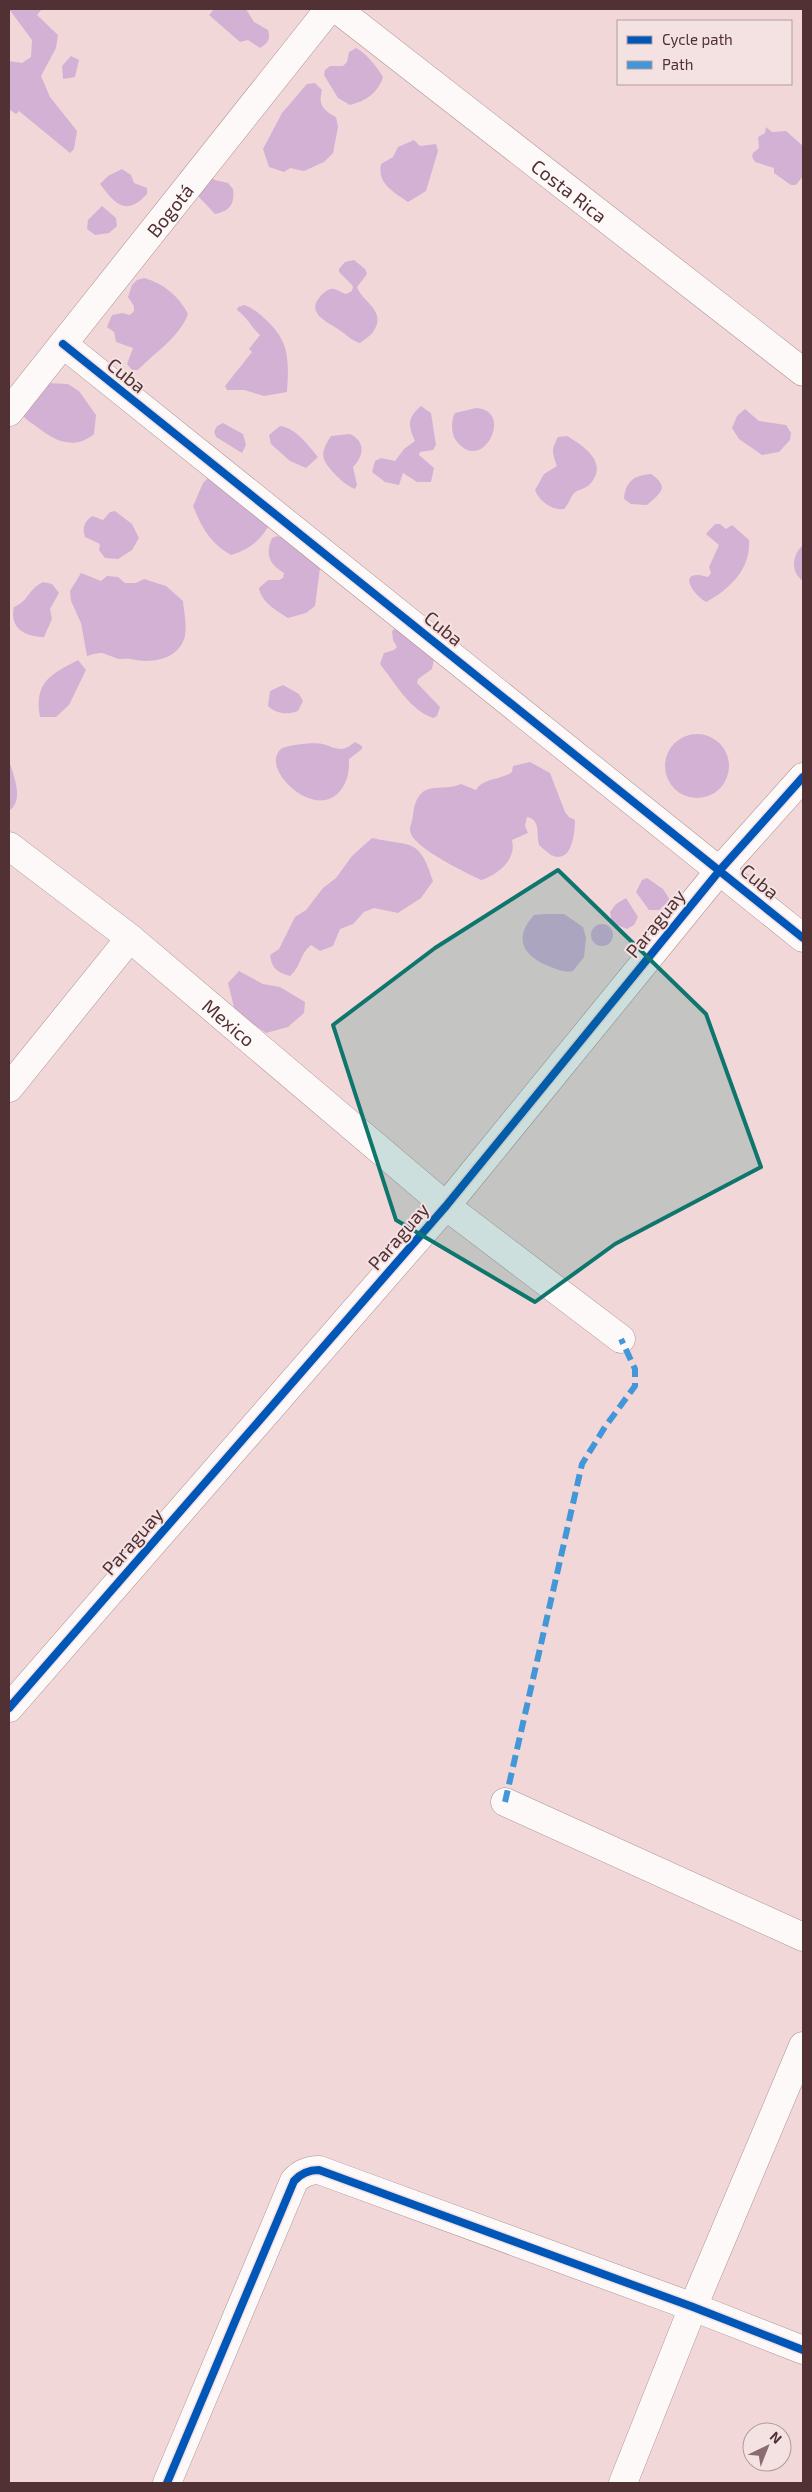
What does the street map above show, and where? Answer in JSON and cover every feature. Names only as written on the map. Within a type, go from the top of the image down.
[{"type":"street","name":"Bogotá","points":[[9,412],[329,9]]},
{"type":"street","name":"Costa Rica","points":[[337,9],[803,372]]},
{"type":"street","name":"Cuba","points":[[62,344],[803,938]]},
{"type":"street","name":"Paraguay","points":[[9,1708],[446,1206],[720,870],[803,777]]},
{"type":"street","name":"Mexico","points":[[9,846],[130,938],[446,1206],[622,1339]]},
{"type":"street","points":[[9,1088],[130,938]]},
{"type":"street","points":[[505,1802],[803,1937]]},
{"type":"street","points":[[623,2483],[693,2307],[803,2046]]},
{"type":"street","points":[[167,2483],[294,2181],[306,2172],[319,2170],[693,2307],[803,2350]]},
{"type":"highlighted area","points":[[558,870],[706,1014],[761,1167],[615,1244],[535,1302],[396,1220],[333,1025],[435,948]]},
{"type":"shaded area","points":[[9,9],[42,9],[37,15],[58,35],[56,48],[41,76],[50,97],[77,131],[74,149],[70,153],[19,111],[16,114],[9,109],[9,61],[22,63],[31,57],[32,40]]},
{"type":"shaded area","points":[[214,9],[246,9],[254,22],[268,30],[268,40],[260,48],[248,40],[240,42],[209,15]]},
{"type":"shaded area","points":[[356,48],[371,61],[383,77],[378,88],[371,96],[350,105],[338,98],[324,75],[325,70],[330,66],[343,66],[347,62],[349,52]]},
{"type":"shaded area","points":[[71,56],[79,60],[75,77],[63,79],[62,66]]},
{"type":"shaded area","points":[[315,83],[322,90],[321,103],[328,112],[336,117],[338,127],[333,153],[324,162],[304,171],[290,168],[284,172],[269,167],[263,149],[282,113],[307,84]]},
{"type":"shaded area","points":[[766,127],[772,132],[786,131],[803,146],[803,176],[796,185],[791,185],[774,173],[774,168],[755,162],[752,157],[753,153],[759,148],[758,137],[765,133]]},
{"type":"shaded area","points":[[414,140],[420,146],[436,144],[438,151],[426,191],[408,202],[388,187],[380,171],[381,164],[393,157],[398,147]]},
{"type":"shaded area","points":[[194,164],[215,180],[228,183],[233,189],[232,203],[228,209],[215,214],[198,196],[177,181],[183,170]]},
{"type":"shaded area","points":[[122,169],[131,175],[134,183],[147,188],[147,194],[133,205],[121,205],[116,202],[100,184],[108,176]]},
{"type":"shaded area","points":[[102,206],[116,218],[117,226],[109,233],[95,235],[87,229],[88,220]]},
{"type":"shaded area","points":[[354,260],[365,269],[367,274],[357,287],[376,312],[378,318],[373,332],[360,343],[325,321],[320,317],[315,308],[319,298],[327,290],[335,289],[346,294],[352,291],[353,286],[339,272],[339,269],[345,262]]},
{"type":"shaded area","points":[[144,278],[158,283],[170,291],[180,301],[188,314],[173,338],[138,370],[132,370],[127,364],[133,348],[116,342],[114,332],[107,327],[112,315],[122,313],[130,315],[134,311],[134,306],[128,297],[132,285],[137,280]]},
{"type":"shaded area","points":[[244,305],[273,326],[283,343],[288,370],[287,392],[264,396],[244,390],[227,390],[225,386],[252,352],[249,349],[260,335],[237,310],[238,307]]},
{"type":"shaded area","points":[[47,383],[68,384],[79,391],[96,415],[94,434],[78,442],[70,443],[55,439],[25,418],[22,413]]},
{"type":"shaded area","points":[[421,406],[431,413],[436,445],[433,450],[420,452],[419,455],[434,468],[431,482],[417,482],[403,473],[399,485],[385,482],[372,472],[375,461],[381,458],[395,461],[404,449],[415,441],[410,422],[413,414]]},
{"type":"shaded area","points":[[476,408],[488,412],[493,419],[494,429],[484,447],[475,451],[465,449],[455,439],[452,426],[455,413]]},
{"type":"shaded area","points":[[745,409],[759,421],[786,425],[791,433],[790,440],[779,452],[762,455],[739,439],[732,428],[737,416]]},
{"type":"shaded area","points":[[223,423],[243,434],[246,445],[242,453],[216,437],[214,432],[217,426]]},
{"type":"shaded area","points":[[280,426],[291,430],[306,442],[318,457],[306,468],[290,461],[271,444],[269,435]]},
{"type":"shaded area","points":[[350,434],[359,441],[362,449],[357,463],[353,467],[357,485],[355,489],[337,476],[326,463],[323,456],[331,436]]},
{"type":"shaded area","points":[[567,436],[592,455],[597,468],[596,475],[591,483],[574,493],[566,507],[560,509],[547,504],[535,490],[544,474],[557,466],[553,451],[558,437]]},
{"type":"shaded area","points":[[651,474],[662,486],[656,497],[647,505],[631,504],[624,499],[626,488],[632,480]]},
{"type":"shaded area","points":[[211,475],[272,520],[264,533],[255,542],[244,550],[231,555],[212,540],[193,506],[203,483]]},
{"type":"shaded area","points":[[115,511],[132,524],[139,538],[132,550],[118,559],[105,558],[99,550],[100,544],[85,537],[84,531],[85,523],[92,516],[103,520],[110,512]]},
{"type":"shaded area","points":[[715,524],[720,524],[726,529],[732,525],[749,540],[749,550],[743,569],[737,577],[723,591],[706,602],[695,592],[689,582],[693,576],[708,577],[711,573],[709,567],[719,545],[706,534]]},
{"type":"shaded area","points":[[277,536],[286,539],[320,568],[315,606],[306,613],[288,618],[266,602],[259,588],[268,580],[283,578],[284,573],[275,566],[269,554],[272,538]]},
{"type":"shaded area","points":[[803,545],[803,581],[796,573],[794,563],[799,549]]},
{"type":"shaded area","points":[[81,573],[101,581],[107,576],[118,577],[125,583],[136,583],[144,579],[166,586],[183,601],[186,627],[182,644],[171,655],[155,660],[119,659],[102,653],[87,656],[81,623],[71,601],[70,591]]},
{"type":"shaded area","points":[[43,582],[52,584],[59,593],[50,609],[52,619],[44,637],[37,637],[20,630],[16,626],[13,614],[14,607]]},
{"type":"shaded area","points":[[398,627],[435,654],[432,669],[418,679],[417,683],[440,707],[437,716],[433,718],[417,709],[410,702],[380,664],[384,653],[397,647],[393,640],[392,631]]},
{"type":"shaded area","points":[[78,660],[86,670],[69,705],[56,717],[40,717],[39,695],[46,681],[59,670]]},
{"type":"shaded area","points":[[283,685],[299,694],[303,701],[298,711],[282,713],[268,706],[270,691]]},
{"type":"shaded area","points":[[697,734],[715,740],[723,748],[729,766],[723,784],[715,792],[697,798],[679,792],[671,784],[665,766],[671,748],[679,740]]},
{"type":"shaded area","points":[[355,742],[362,746],[362,749],[349,759],[347,778],[338,794],[325,800],[311,799],[298,792],[286,782],[278,770],[276,759],[281,749],[301,744],[318,743],[341,749],[347,748]]},
{"type":"shaded area","points":[[9,760],[17,794],[14,806],[9,811]]},
{"type":"shaded area","points":[[530,762],[550,773],[565,812],[575,820],[571,846],[564,856],[551,855],[539,845],[536,824],[527,817],[525,826],[528,833],[512,840],[512,854],[509,860],[499,870],[481,880],[432,853],[415,840],[411,834],[410,827],[415,805],[417,799],[424,791],[461,784],[476,790],[483,783],[508,775],[512,772],[513,766]]},
{"type":"shaded area","points":[[372,838],[412,846],[418,850],[428,867],[433,881],[421,898],[398,913],[374,908],[364,912],[353,924],[340,929],[333,946],[320,951],[311,945],[290,976],[278,971],[272,964],[270,955],[279,949],[295,917],[306,910],[323,888],[336,878],[352,856]]},
{"type":"shaded area","points":[[647,878],[663,889],[670,900],[659,910],[649,910],[636,892],[642,880]]},
{"type":"shaded area","points":[[626,898],[638,917],[634,925],[627,929],[612,923],[610,912],[616,904]]},
{"type":"shaded area","points":[[564,914],[583,927],[586,938],[584,957],[573,971],[562,971],[542,963],[534,958],[524,946],[523,939],[527,924],[534,915]]},
{"type":"shaded area","points":[[602,924],[610,927],[613,935],[610,943],[602,946],[594,943],[591,935],[594,927]]},
{"type":"shaded area","points":[[239,971],[263,984],[280,987],[305,1002],[304,1013],[288,1027],[266,1033],[235,1011],[228,983]]},
{"type":"marked path","points":[[505,1802],[582,1464],[605,1427],[635,1386],[635,1369],[621,1339]]},
{"type":"cycle path","points":[[63,344],[803,938]]},
{"type":"cycle path","points":[[9,1708],[446,1206],[720,870],[803,777]]},
{"type":"cycle path","points":[[167,2483],[294,2181],[305,2172],[319,2170],[693,2307],[803,2350]]}]
